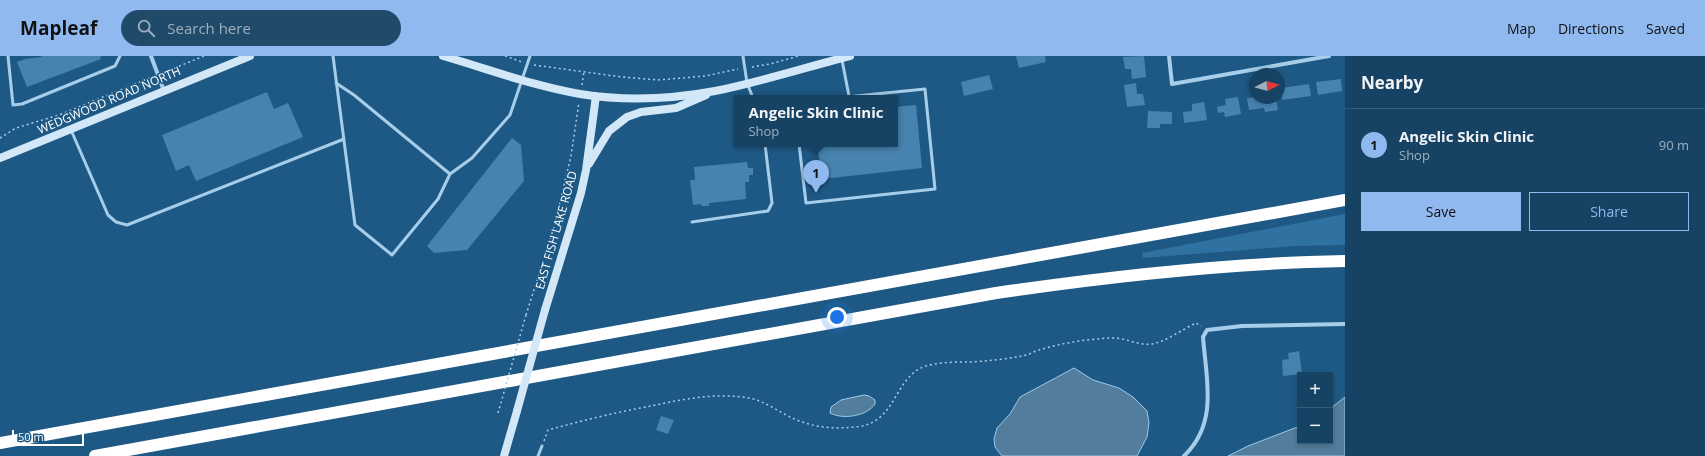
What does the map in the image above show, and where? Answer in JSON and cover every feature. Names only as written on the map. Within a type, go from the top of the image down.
[{"type":"highway","points":[[0,443],[1345,200]]},
{"type":"highway","points":[[95,456],[996,293],[1092,279],[1184,269],[1278,263],[1345,261]]},
{"type":"street","points":[[152,56],[164,90]]},
{"type":"street","name":"WEDGWOOD ROAD NORTH","points":[[0,158],[250,56]]},
{"type":"street","points":[[442,56],[581,94],[596,96],[659,97],[716,91],[841,57],[850,56]]},
{"type":"street","points":[[1169,56],[1172,84],[1329,56]]},
{"type":"street","points":[[586,170],[609,131],[627,117],[641,112],[676,108],[716,91]]},
{"type":"street","name":"EAST FISH LAKE ROAD","points":[[504,456],[545,310],[581,193],[586,170],[596,96]]},
{"type":"street","points":[[1184,456],[1200,435],[1206,417],[1208,388],[1203,337],[1207,330],[1242,326],[1345,324]]},
{"type":"lane","points":[[8,56],[13,105],[22,104],[115,66],[120,56]]},
{"type":"lane","points":[[333,56],[355,225],[392,255],[438,199],[450,174],[472,158],[510,115],[530,56]]},
{"type":"lane","points":[[743,56],[747,83],[752,95]]},
{"type":"lane","points":[[841,57],[849,95]]},
{"type":"lane","points":[[336,83],[354,94],[450,174]]},
{"type":"lane","points":[[799,147],[806,202],[936,189],[925,89],[860,95]]},
{"type":"lane","points":[[71,129],[108,215],[116,222],[127,224],[344,138]]},
{"type":"lane","points":[[692,222],[768,211],[772,203],[765,147]]},
{"type":"lane","points":[[538,456],[542,446]]},
{"type":"path","points":[[0,138],[16,128],[59,115],[204,56]]},
{"type":"path","points":[[505,56],[527,63],[548,67],[622,77],[671,80],[705,76],[770,64],[799,56]]},
{"type":"path","points":[[498,413],[526,315],[554,227],[557,207],[574,138],[584,71]]},
{"type":"path","points":[[542,446],[548,430],[602,415],[686,398],[751,398],[797,420],[821,428],[858,427],[873,422],[884,414],[906,380],[924,367],[940,363],[1024,356],[1039,350],[1111,338],[1152,344],[1196,323],[1207,330]]},
{"type":"shaded area","points":[[1345,214],[1345,245],[1294,246],[1143,258],[1142,253]]},
{"type":"shaded area","points":[[1074,368],[1093,380],[1119,388],[1133,397],[1147,411],[1149,423],[1147,437],[1137,456],[1002,456],[995,447],[994,439],[997,428],[1010,414],[1020,397]]},
{"type":"shaded area","points":[[864,395],[875,400],[875,404],[861,414],[854,416],[841,416],[830,413],[831,407],[841,400]]},
{"type":"shaded area","points":[[1345,397],[1345,456],[1228,456],[1248,446],[1297,427],[1297,444],[1333,444],[1333,407]]},
{"type":"building","points":[[41,56],[103,56],[100,57],[101,59],[27,87],[17,62],[25,59],[42,57]]},
{"type":"building","points":[[1016,56],[1045,56],[1046,62],[1019,68]]},
{"type":"building","points":[[1144,56],[1146,77],[1132,79],[1131,69],[1125,69],[1123,57]]},
{"type":"building","points":[[989,75],[993,89],[964,96],[961,82]]},
{"type":"building","points":[[1341,79],[1342,91],[1318,95],[1316,82]]},
{"type":"building","points":[[1136,83],[1137,94],[1143,94],[1145,105],[1127,107],[1124,85]]},
{"type":"building","points":[[1309,84],[1311,96],[1285,100],[1285,87]]},
{"type":"building","points":[[267,92],[274,109],[288,103],[303,137],[196,181],[189,165],[176,171],[162,135]]},
{"type":"building","points":[[1238,97],[1241,114],[1225,117],[1224,112],[1218,113],[1217,107],[1226,105],[1225,99]]},
{"type":"building","points":[[1247,98],[1249,98],[1249,104],[1277,104],[1278,110],[1265,112],[1264,108],[1249,110]]},
{"type":"building","points":[[1204,102],[1207,120],[1184,123],[1183,112],[1192,111],[1192,104]]},
{"type":"building","points":[[916,105],[922,168],[822,179],[817,147],[898,147],[898,107]]},
{"type":"building","points":[[1148,111],[1172,112],[1172,124],[1160,124],[1160,128],[1147,128]]},
{"type":"building","points":[[512,138],[521,145],[524,181],[467,250],[434,253],[427,246]]},
{"type":"building","points":[[747,162],[748,168],[753,168],[753,175],[749,175],[749,182],[745,182],[746,199],[709,203],[709,206],[701,206],[701,204],[693,205],[690,180],[695,180],[694,167]]},
{"type":"building","points":[[1299,351],[1302,372],[1297,372],[1297,375],[1283,376],[1282,360],[1289,359],[1288,353]]},
{"type":"building","points":[[661,416],[674,420],[668,434],[656,430]]},
{"type":"place","name":"Angelic Skin Clinic","points":[[816,193]]}]
